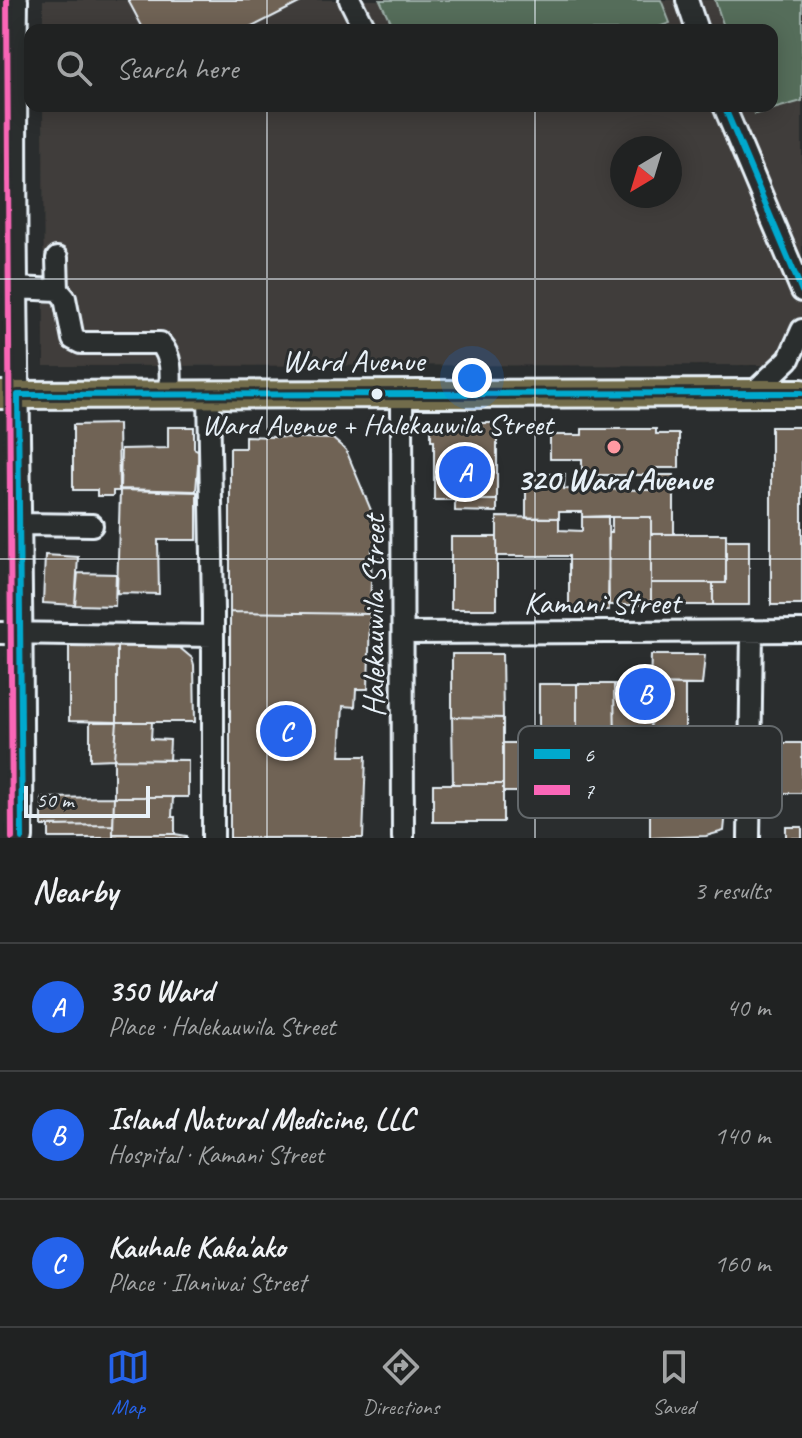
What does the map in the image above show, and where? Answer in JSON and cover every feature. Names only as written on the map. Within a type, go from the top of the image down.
[{"type":"main road","name":"Ward Avenue","points":[[9,395],[802,393]]},
{"type":"street","points":[[17,0],[17,288],[9,395],[21,524],[10,633],[22,838]]},
{"type":"street","points":[[350,0],[362,24]]},
{"type":"street","points":[[687,0],[695,24]]},
{"type":"street","points":[[727,112],[802,291]]},
{"type":"street","points":[[57,258],[58,290],[65,298],[73,339],[81,343],[160,343],[168,352],[171,364],[170,394]]},
{"type":"street","points":[[17,288],[58,290]]},
{"type":"street","points":[[753,393],[789,359],[802,330]]},
{"type":"street","points":[[209,394],[213,838]]},
{"type":"street","name":"Halekauwila Street","points":[[402,394],[403,838]]},
{"type":"street","points":[[21,524],[92,525]]},
{"type":"street","points":[[751,726],[752,631]]},
{"type":"street","name":"Kamani Street","points":[[403,633],[802,631]]},
{"type":"street","points":[[10,633],[213,636]]},
{"type":"street","points":[[749,818],[749,838]]},
{"type":"shaded area","points":[[43,0],[802,0],[802,365],[44,366],[43,112],[778,112],[778,24],[43,24]]},
{"type":"green space","points":[[380,0],[661,0],[670,23],[667,24],[391,24]]},
{"type":"green space","points":[[715,0],[802,0],[802,101],[778,108],[778,24],[723,24]]},
{"type":"building","points":[[128,0],[305,0],[258,24],[141,24]]},
{"type":"building","points":[[431,423],[497,423],[497,500],[434,500]]},
{"type":"building","points":[[118,424],[119,491],[113,491],[113,496],[97,496],[97,490],[73,490],[73,425]]},
{"type":"building","points":[[168,427],[194,427],[194,448],[199,451],[196,491],[120,489],[121,449],[168,448]]},
{"type":"building","points":[[771,427],[802,427],[802,605],[771,605]]},
{"type":"building","name":"320 Ward Avenue","points":[[582,429],[656,429],[656,434],[679,434],[679,468],[656,468],[656,475],[582,475],[582,459],[550,459],[550,435],[582,435]]},
{"type":"building","points":[[245,436],[333,439],[346,450],[378,527],[378,549],[372,549],[370,614],[230,612],[230,448],[245,448]]},
{"type":"building","points":[[526,474],[565,474],[564,489],[651,490],[651,475],[674,475],[674,534],[651,534],[651,517],[582,517],[582,512],[559,512],[559,518],[526,518]]},
{"type":"building","points":[[120,490],[197,492],[197,540],[158,540],[159,594],[117,593]]},
{"type":"building","points":[[455,500],[497,500],[497,512],[455,511]]},
{"type":"building","points":[[608,516],[609,610],[569,610],[569,556],[497,556],[497,517],[559,518],[559,530],[582,531],[582,517]]},
{"type":"building","points":[[612,517],[651,517],[651,605],[608,605]]},
{"type":"building","points":[[651,534],[726,534],[726,583],[651,583]]},
{"type":"building","points":[[451,537],[497,537],[497,609],[451,609]]},
{"type":"building","points":[[726,540],[749,540],[749,605],[713,605],[713,583],[726,583]]},
{"type":"building","points":[[45,555],[78,557],[75,605],[43,603]]},
{"type":"building","points":[[78,573],[116,574],[115,606],[75,605]]},
{"type":"building","points":[[651,583],[713,583],[713,605],[651,605]]},
{"type":"building","points":[[230,612],[370,614],[368,689],[356,689],[355,707],[343,706],[340,756],[366,756],[363,838],[230,838]]},
{"type":"building","points":[[69,645],[117,646],[117,722],[69,721]]},
{"type":"building","points":[[117,646],[180,648],[192,658],[195,722],[117,722]]},
{"type":"building","points":[[452,654],[502,654],[503,718],[452,717]]},
{"type":"building","points":[[651,655],[705,655],[702,685],[650,684]]},
{"type":"building","points":[[539,684],[577,684],[577,726],[539,726]]},
{"type":"building","points":[[577,684],[614,684],[615,726],[577,726]]},
{"type":"building","points":[[614,684],[650,684],[651,726],[615,726]]},
{"type":"building","points":[[650,684],[685,685],[685,726],[650,726]]},
{"type":"building","points":[[452,717],[503,718],[503,784],[453,784]]},
{"type":"building","points":[[90,722],[117,722],[114,759],[90,760]]},
{"type":"building","points":[[117,722],[152,722],[151,739],[170,740],[169,760],[114,759]]},
{"type":"building","points":[[503,743],[518,743],[518,792],[503,792]]},
{"type":"building","points":[[782,743],[802,743],[802,793],[782,793]]},
{"type":"building","points":[[114,759],[188,760],[188,797],[114,797]]},
{"type":"building","points":[[433,784],[503,784],[503,822],[433,822]]},
{"type":"building","points":[[114,797],[173,797],[175,834],[113,834]]},
{"type":"building","points":[[114,797],[113,825],[42,826],[42,798]]},
{"type":"building","points":[[650,818],[725,818],[724,831],[706,836],[650,838]]},
{"type":"building","points":[[113,825],[113,838],[49,838],[49,826]]},
{"type":"building","points":[[786,827],[802,827],[802,838],[786,838]]},
{"type":"building","points":[[113,834],[175,834],[187,838],[113,838]]},
{"type":"transit line","name":"7","points":[[7,0],[12,838]]},
{"type":"transit line","name":"6","points":[[727,112],[802,291]]},
{"type":"transit line","name":"6","points":[[18,395],[802,393]]},
{"type":"transit line","name":"6","points":[[18,395],[22,838]]},
{"type":"place","name":"Ward Avenue + Halekauwila Street","points":[[377,394]]},
{"type":"place","name":"320 Ward Avenue","points":[[614,447]]},
{"type":"place","name":"350 Ward","points":[[465,472]]},
{"type":"place","name":"Island Natural Medicine, LLC","points":[[645,694]]},
{"type":"place","name":"Kauhale Kaka'ako","points":[[286,731]]}]
